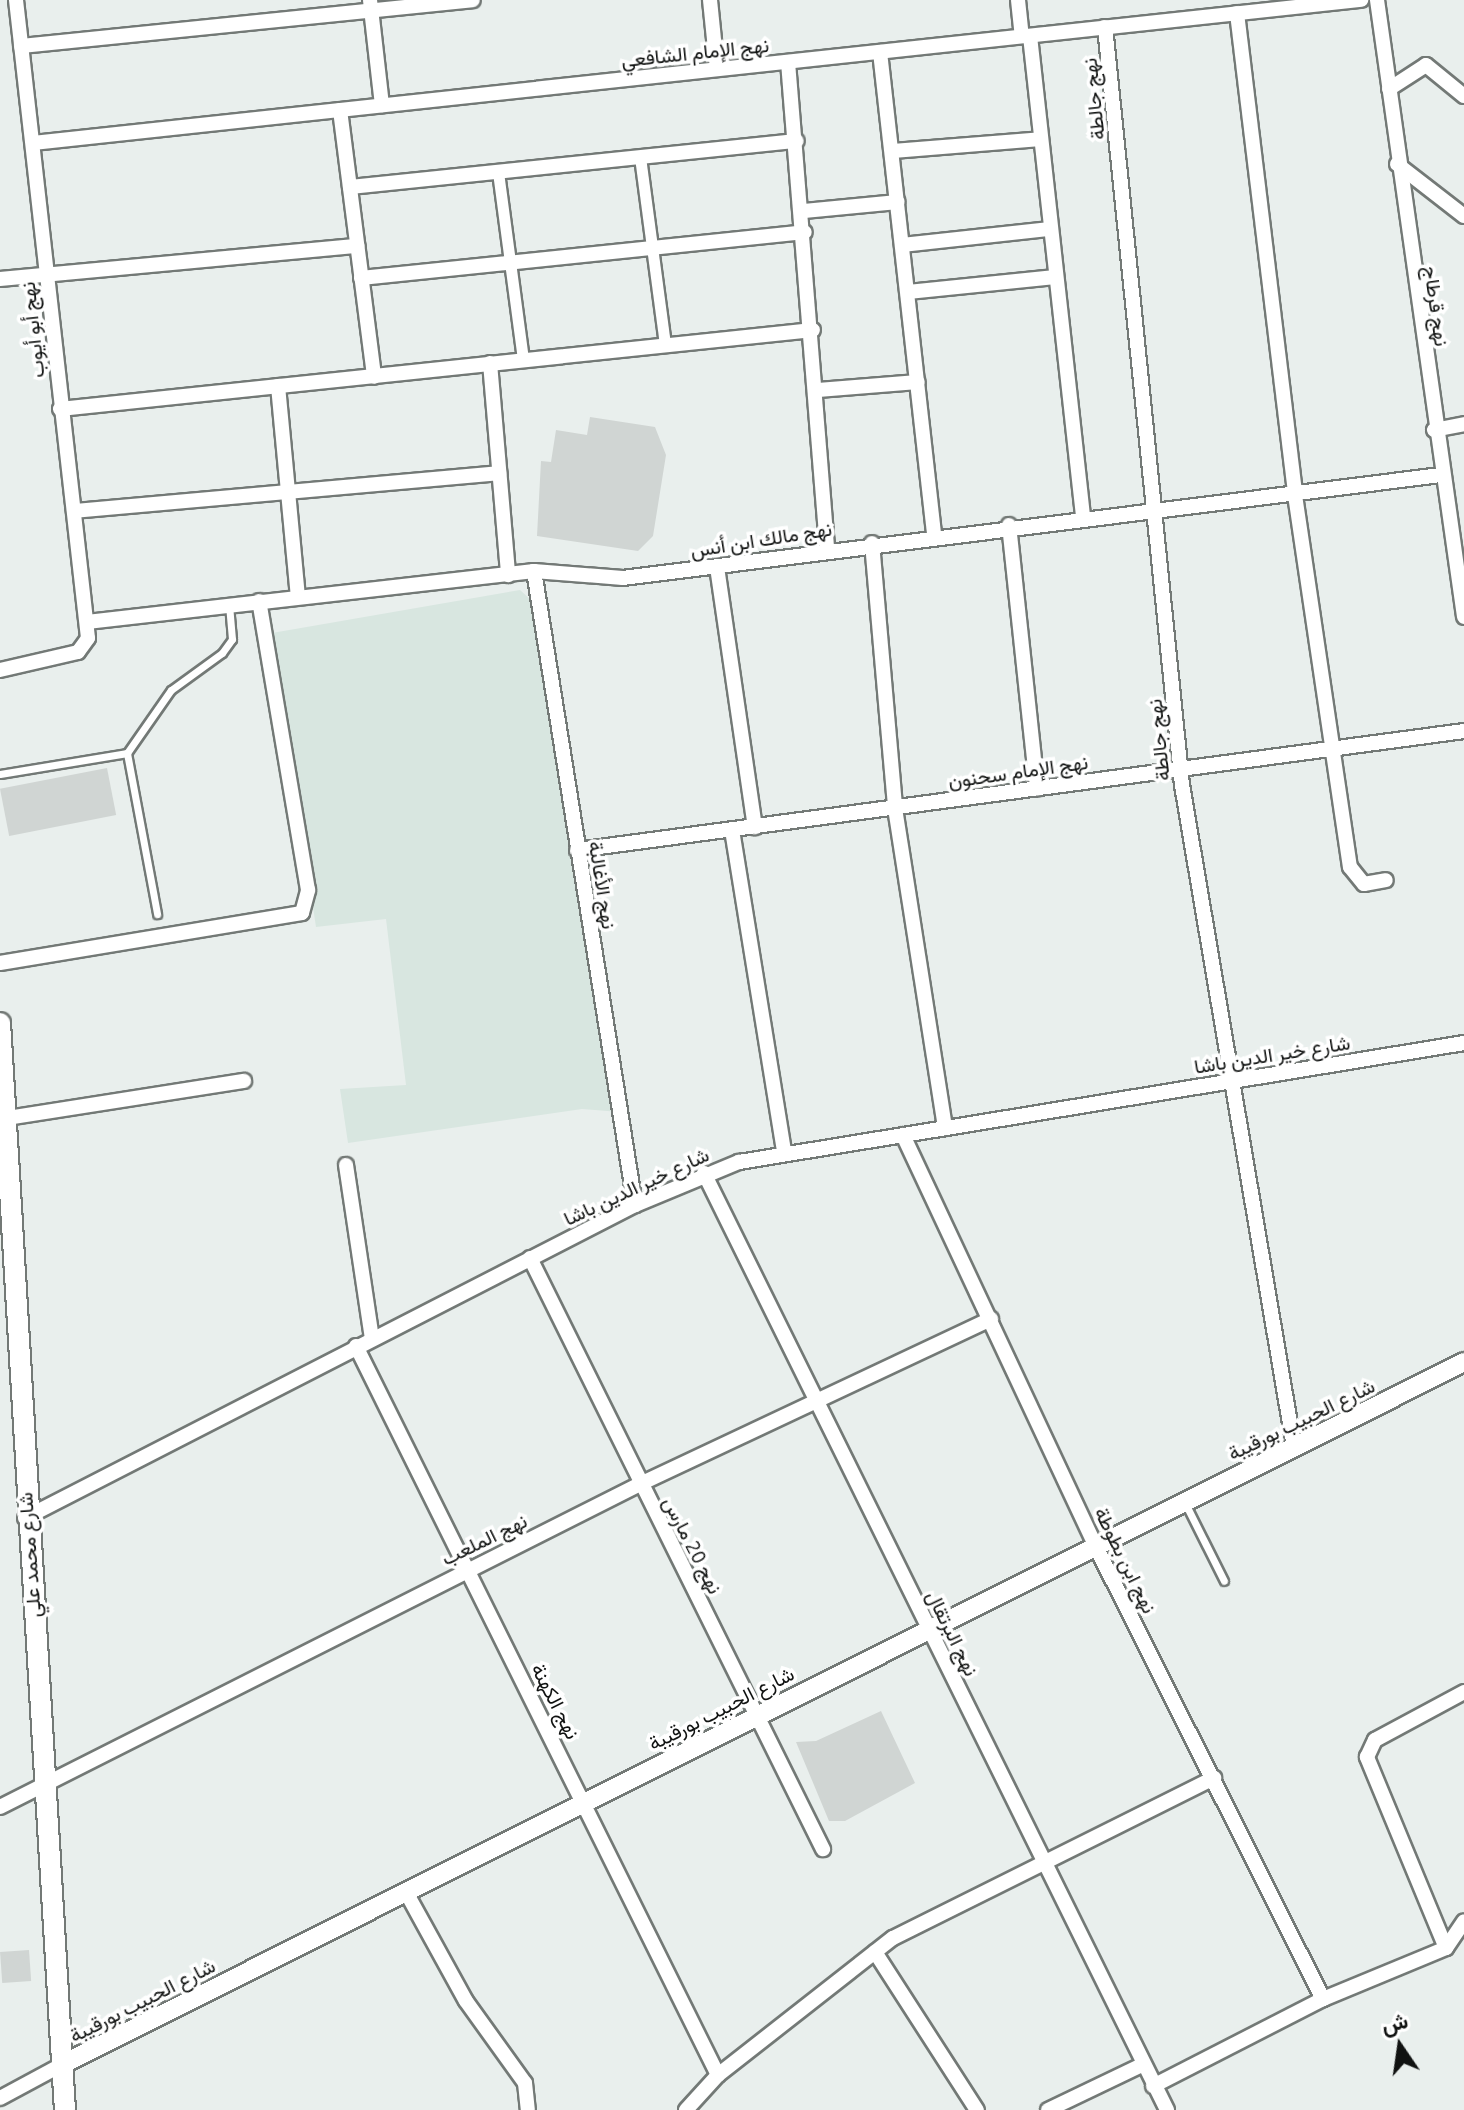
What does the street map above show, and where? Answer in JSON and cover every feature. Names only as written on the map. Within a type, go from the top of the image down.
[{"type":"main road","name":"شارع محمد علي","points":[[0,1023],[7,1118],[8,1266],[47,1784],[66,2103]]},
{"type":"street","name":"نهج أبو أيوب","points":[[0,670],[78,652],[87,622],[60,409],[16,0]]},
{"type":"street","points":[[21,46],[371,5],[473,0]]},
{"type":"street","points":[[710,0],[717,69]]},
{"type":"street","points":[[1018,0],[1041,139],[1083,517]]},
{"type":"street","name":"نهج الإمام الشافعي","points":[[33,143],[1361,0]]},
{"type":"street","name":"نهج قرطاج","points":[[1377,0],[1434,430],[1460,562],[1464,617]]},
{"type":"street","points":[[371,5],[382,105]]},
{"type":"street","points":[[1237,13],[1295,495],[1330,751],[1352,873],[1364,884],[1386,880]]},
{"type":"street","name":"نهج جالطة","points":[[1105,27],[1157,510],[1152,516],[1183,769],[1229,1081],[1294,1447]]},
{"type":"street","points":[[880,52],[934,535]]},
{"type":"street","points":[[788,62],[804,211],[827,549]]},
{"type":"street","points":[[1389,89],[1426,65],[1463,94]]},
{"type":"street","points":[[340,110],[374,377]]},
{"type":"street","points":[[893,151],[1041,139]]},
{"type":"street","points":[[350,187],[797,141]]},
{"type":"street","points":[[640,157],[665,344]]},
{"type":"street","points":[[1397,164],[1464,216]]},
{"type":"street","points":[[498,172],[523,360]]},
{"type":"street","points":[[804,211],[898,202]]},
{"type":"street","points":[[902,245],[1050,229]]},
{"type":"street","points":[[361,278],[805,232]]},
{"type":"street","points":[[0,279],[357,246]]},
{"type":"street","points":[[908,292],[1055,277]]},
{"type":"street","points":[[60,409],[813,330]]},
{"type":"street","points":[[490,363],[508,575]]},
{"type":"street","points":[[818,390],[918,382]]},
{"type":"street","points":[[278,386],[298,596]]},
{"type":"street","points":[[1434,430],[1464,424]]},
{"type":"street","points":[[74,511],[289,495],[499,473]]},
{"type":"street","name":"نهج مالك ابن أنس","points":[[87,622],[534,571],[623,578],[1009,525],[1295,495],[1441,475]]},
{"type":"street","points":[[1009,525],[1037,789]]},
{"type":"street","points":[[872,543],[895,808],[945,1128]]},
{"type":"street","points":[[717,567],[755,827]]},
{"type":"street","name":"نهج الأغالبة","points":[[534,571],[635,1205]]},
{"type":"street","points":[[0,963],[302,913],[308,890],[259,601]]},
{"type":"street","name":"نهج الإمام سحنون","points":[[577,850],[1464,731]]},
{"type":"street","points":[[732,830],[784,1151]]},
{"type":"street","name":"شارع خير الدين باشا","points":[[25,1518],[356,1346],[704,1173],[784,1151],[903,1135],[1464,1043]]},
{"type":"street","points":[[7,1118],[244,1081]]},
{"type":"street","name":"نهج ابن بطوطة","points":[[903,1135],[1095,1545],[1323,1999]]},
{"type":"street","points":[[346,1165],[372,1338]]},
{"type":"street","name":"نهج البرتقال","points":[[704,1173],[819,1401],[1041,1862],[1167,2110]]},
{"type":"street","name":"نهج 20 مارس","points":[[530,1258],[823,1849]]},
{"type":"street","name":"نهج الملعب","points":[[0,1807],[467,1569],[991,1319]]},
{"type":"street","name":"نهج الكهنة","points":[[356,1346],[585,1801],[718,2075]]},
{"type":"street","name":"شارع الحبيب بورقيبة","points":[[0,2098],[756,1714],[1464,1362]]},
{"type":"street","points":[[1446,1948],[1367,1757],[1375,1740],[1464,1692]]},
{"type":"street","points":[[686,2110],[718,2075],[875,1952],[1041,1862],[1214,1778]]},
{"type":"street","points":[[406,1892],[466,2001],[525,2083],[528,2110]]},
{"type":"street","points":[[1153,2086],[1323,1999],[1446,1948],[1463,1925]]},
{"type":"street","points":[[875,1952],[977,2110]]},
{"type":"street","points":[[1048,2110],[1142,2065]]},
{"type":"lane","points":[[157,914],[127,753],[171,690],[222,653],[232,639],[229,607]]},
{"type":"lane","points":[[0,774],[127,753]]},
{"type":"lane","points":[[1184,1501],[1224,1581]]},
{"type":"shaded area","points":[[520,590],[532,601],[620,1112],[582,1109],[348,1143],[340,1089],[406,1085],[386,919],[316,927],[272,633]]},
{"type":"building","points":[[590,417],[655,427],[666,455],[653,536],[638,551],[537,536],[541,461],[551,462],[556,430],[587,435]]},
{"type":"building","points":[[107,768],[116,815],[9,836],[0,789]]},
{"type":"building","points":[[881,1711],[915,1783],[845,1821],[829,1821],[796,1742],[816,1741]]},
{"type":"building","points":[[29,1950],[31,1981],[2,1983],[0,1952]]}]
